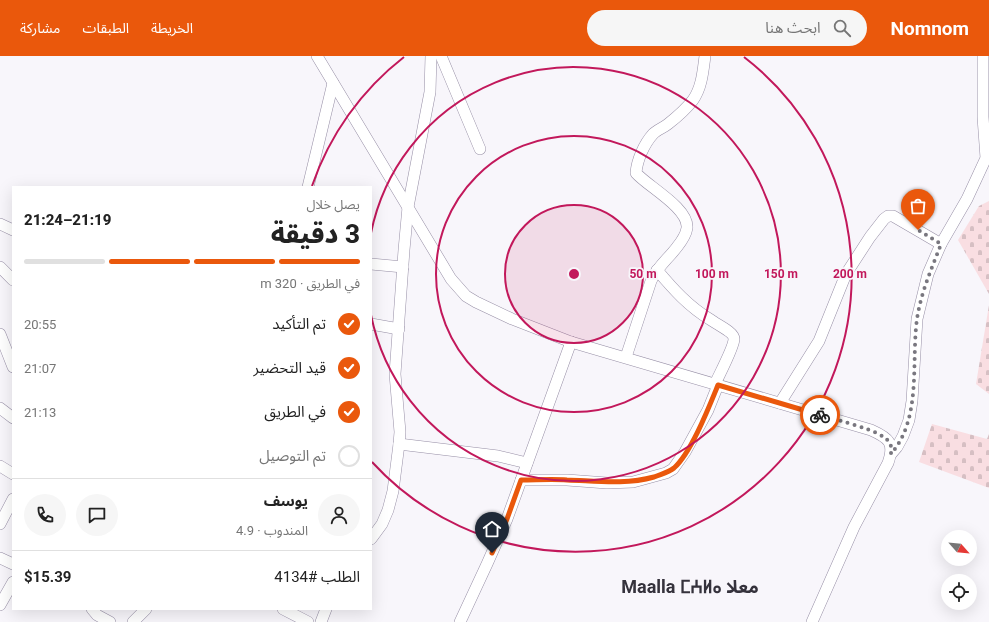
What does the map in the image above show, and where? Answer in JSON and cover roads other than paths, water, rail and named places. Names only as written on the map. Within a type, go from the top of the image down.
[{"type":"street","points":[[317,56],[451,279],[466,296],[489,309],[571,342],[871,430],[884,436],[889,441],[891,446],[891,454]]},
{"type":"street","points":[[372,538],[382,524],[388,510],[393,491],[399,444],[400,432],[395,374],[403,267],[408,207],[430,92],[431,56]]},
{"type":"street","points":[[442,56],[480,149]]},
{"type":"street","points":[[626,357],[651,281],[657,270],[683,239],[687,229],[687,222],[680,212],[658,190],[640,178],[636,173],[636,168],[648,140],[683,111],[693,99],[702,79],[705,56]]},
{"type":"street","points":[[812,622],[854,527],[884,471],[891,454],[903,436],[909,420],[912,401],[917,319],[928,274],[941,244],[967,199],[986,158],[983,117],[983,56]]},
{"type":"street","points":[[308,186],[333,82]]},
{"type":"street","points":[[780,403],[819,341],[846,274],[870,237],[884,219],[888,216],[893,216],[941,244]]},
{"type":"street","points":[[0,224],[12,230]]},
{"type":"street","points":[[372,264],[403,267]]},
{"type":"street","points":[[0,267],[12,279]]},
{"type":"street","points":[[521,480],[567,480],[607,483],[633,482],[666,473],[673,468],[686,452],[708,410],[734,340],[734,336],[728,330],[694,308],[679,296],[657,270]]},
{"type":"street","points":[[372,324],[399,329]]},
{"type":"street","points":[[0,334],[12,364]]},
{"type":"street","points":[[460,622],[501,532],[571,342]]},
{"type":"street","points":[[0,408],[12,417]]},
{"type":"street","points":[[399,444],[498,456],[527,463]]},
{"type":"street","points":[[0,466],[12,473]]},
{"type":"street","points":[[0,524],[3,511],[12,500]]},
{"type":"street","points":[[0,558],[12,564]]},
{"type":"street","points":[[0,605],[12,584]]},
{"type":"street","points":[[93,610],[97,615],[110,622]]},
{"type":"street","points":[[133,622],[145,610]]},
{"type":"street","points":[[285,610],[308,622]]},
{"type":"street","points":[[321,622],[326,610]]},
{"type":"district","name":"Maalla ⵎⵄⵍⴰ معلا","points":[[690,587]]}]
